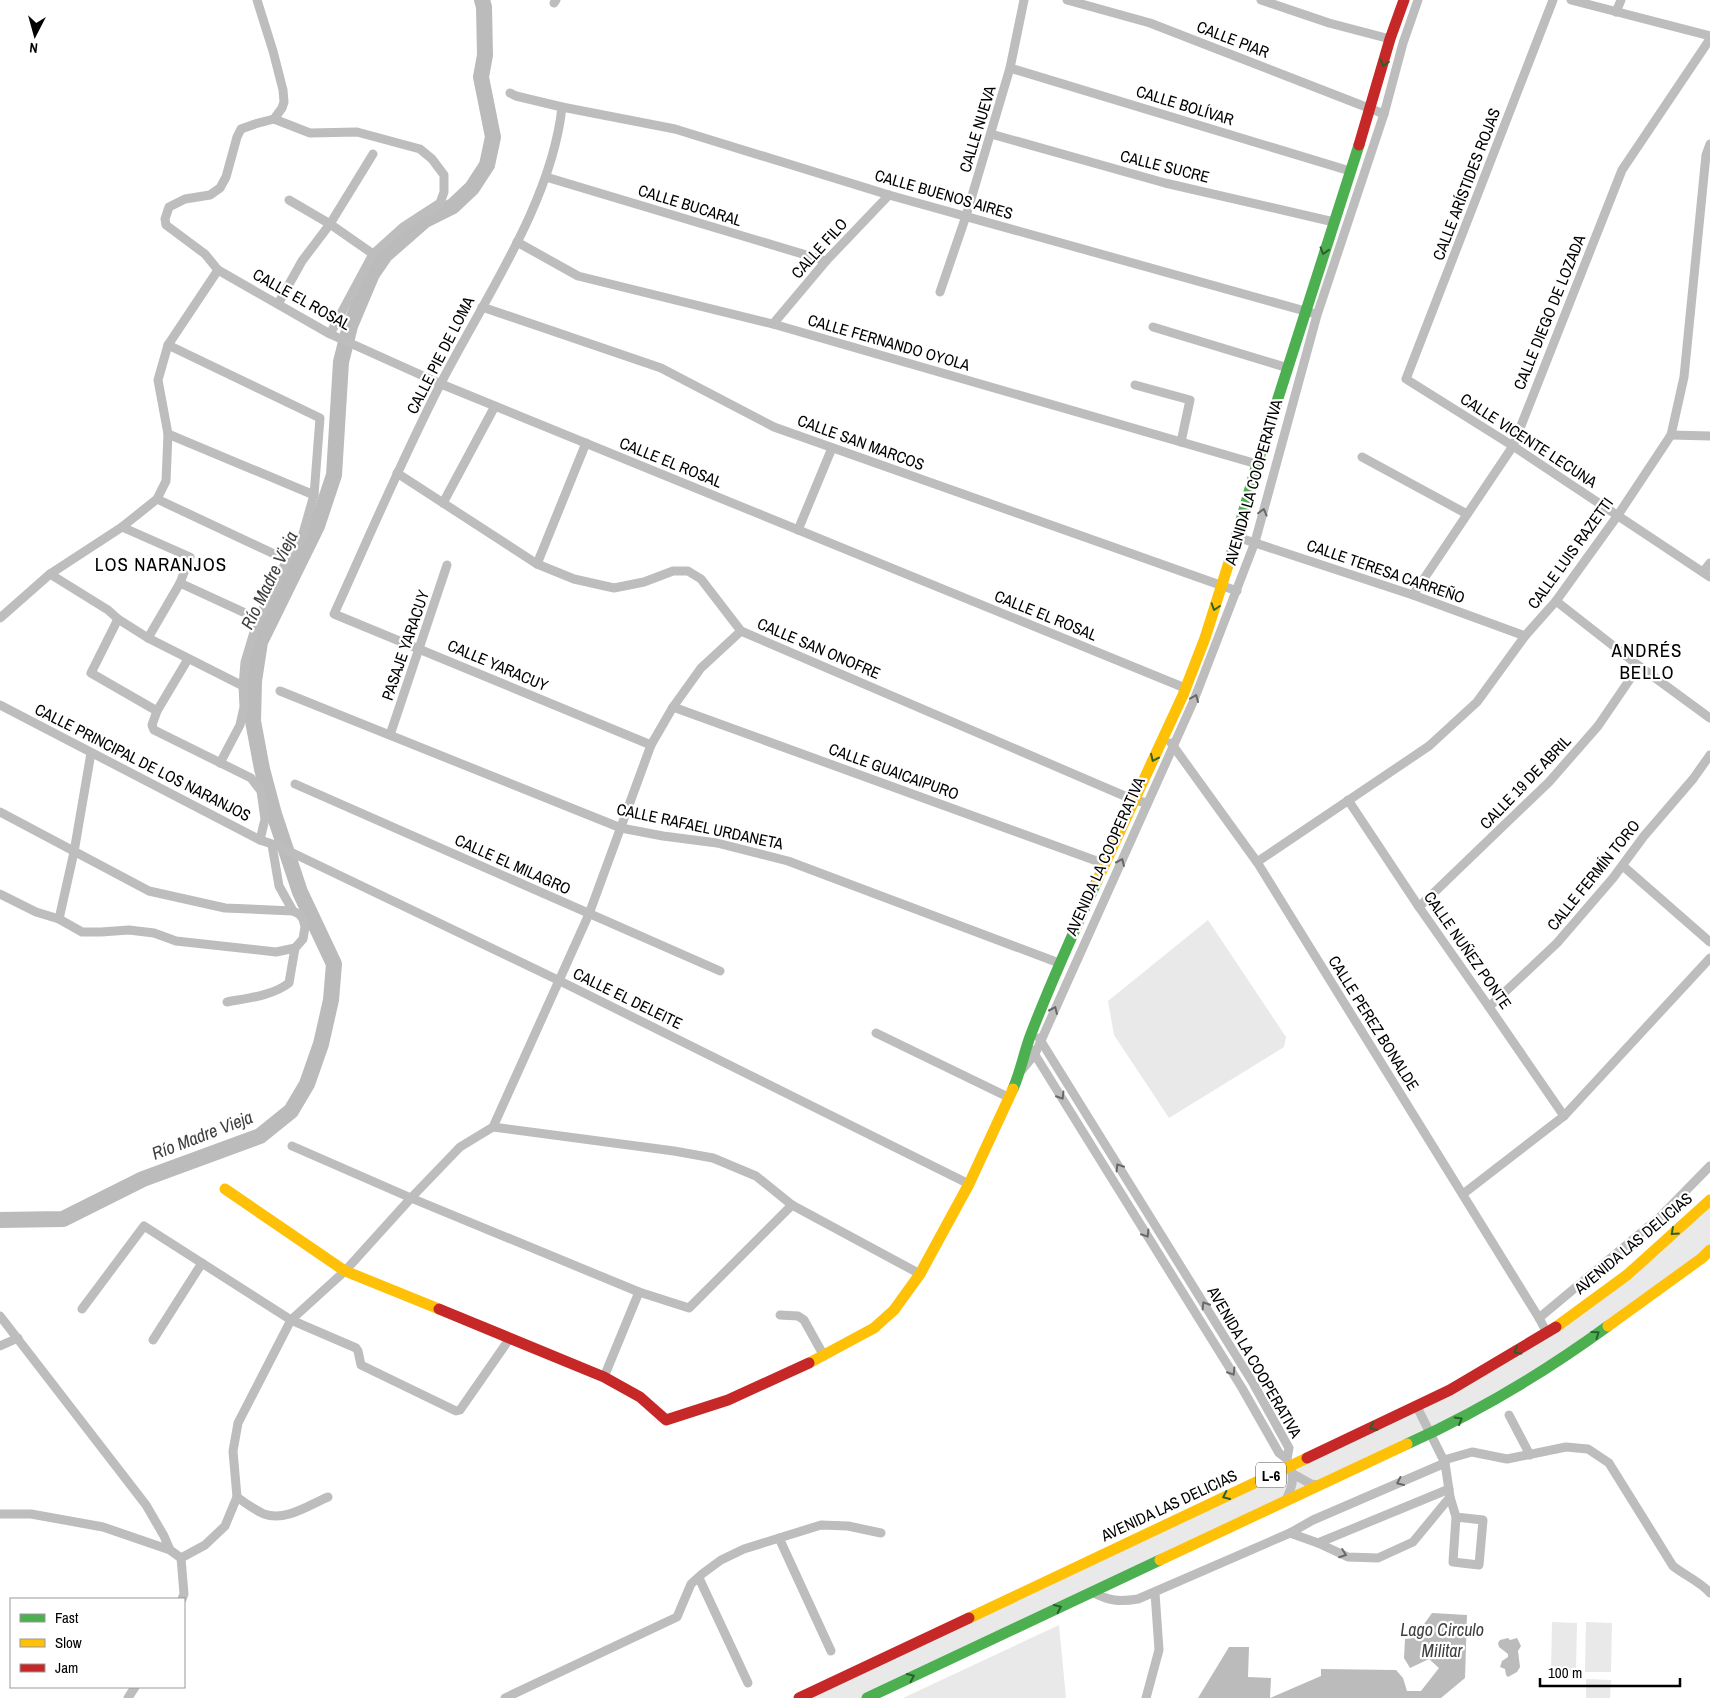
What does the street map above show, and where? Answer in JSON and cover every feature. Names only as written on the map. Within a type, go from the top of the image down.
[{"type":"street","points":[[257,0],[283,90],[284,102],[274,119],[310,132],[357,132],[420,149],[432,159],[444,175],[444,192],[440,202],[403,228],[373,254],[330,334]]},
{"type":"street","name":"CALLE NUEVA","points":[[940,292],[966,216],[1010,68],[1024,0]]},
{"type":"street","name":"CALLE PIAR","points":[[1067,0],[1150,23],[1384,114]]},
{"type":"street","points":[[1261,0],[1329,23],[1390,39]]},
{"type":"street","name":"AVENIDA LA COOPERATIVA","points":[[1290,1467],[1279,1453],[1242,1388],[1035,1054],[1194,700],[1255,542],[1334,222],[1371,108],[1390,39],[1404,0]]},
{"type":"street","name":"AVENIDA LA COOPERATIVA","points":[[604,1376],[640,1397],[666,1420],[728,1400],[824,1356],[874,1328],[894,1310],[920,1274],[969,1184],[1020,1073],[1028,1044],[1059,963],[1164,735],[1205,638],[1288,368],[1311,313],[1384,114],[1403,43],[1418,0]]},
{"type":"street","name":"CALLE ARÍSTIDES ROJAS","points":[[1406,379],[1553,0]]},
{"type":"street","points":[[1571,0],[1710,38]]},
{"type":"street","points":[[1616,12],[1622,0]]},
{"type":"street","name":"CALLE DIEGO DE LOZADA","points":[[1413,595],[1513,446],[1622,170],[1710,38]]},
{"type":"street","name":"CALLE BOLÍVAR","points":[[1010,68],[1350,171]]},
{"type":"street","name":"CALLE BUENOS AIRES","points":[[510,93],[562,107],[675,129],[889,195],[1311,313]]},
{"type":"street","name":"CALLE PIE DE LOMA","points":[[334,614],[397,473],[441,384],[517,242],[546,177],[562,107]]},
{"type":"street","name":"CALLE EL ROSAL","points":[[274,119],[254,124],[242,130],[237,138],[226,176],[220,188],[210,195],[185,199],[169,207],[165,219],[166,226],[205,254],[218,270],[330,334],[441,384],[1185,688]]},
{"type":"street","name":"CALLE SUCRE","points":[[991,134],[1165,182],[1334,222]]},
{"type":"street","name":"CALLE LUIS RAZETTI","points":[[1257,862],[1429,746],[1477,702],[1525,636],[1556,601],[1618,515],[1671,435],[1684,378],[1706,155],[1710,144]]},
{"type":"street","points":[[278,304],[302,261],[330,224],[373,154]]},
{"type":"street","name":"CALLE BUCARAL","points":[[546,177],[826,261]]},
{"type":"street","name":"CALLE FILO","points":[[773,324],[826,261],[889,195]]},
{"type":"street","points":[[290,200],[330,224],[373,254]]},
{"type":"street","name":"CALLE FERNANDO OYOLA","points":[[517,242],[578,276],[773,324],[1257,464]]},
{"type":"street","points":[[0,618],[50,574],[122,526],[157,499],[166,481],[168,434],[158,380],[168,345],[218,270]]},
{"type":"street","name":"CALLE SAN MARCOS","points":[[482,307],[661,368],[774,427],[1237,591]]},
{"type":"street","points":[[1153,327],[1288,368]]},
{"type":"street","points":[[168,345],[320,418],[314,495],[302,537],[287,560],[258,619],[245,662],[244,707],[240,725],[220,763]]},
{"type":"street","name":"CALLE VICENTE LECUNA","points":[[1406,379],[1513,446],[1707,574]]},
{"type":"street","points":[[1135,384],[1190,400],[1181,442]]},
{"type":"street","points":[[443,503],[495,406]]},
{"type":"street","points":[[168,434],[314,495]]},
{"type":"street","points":[[1671,435],[1710,436]]},
{"type":"street","points":[[537,564],[586,443]]},
{"type":"street","points":[[798,530],[832,448]]},
{"type":"street","points":[[1362,457],[1467,514]]},
{"type":"street","name":"CALLE SAN ONOFRE","points":[[397,473],[537,564],[574,579],[614,588],[644,582],[673,571],[688,571],[701,578],[741,631],[1134,800],[1147,803]]},
{"type":"street","points":[[157,499],[287,560]]},
{"type":"street","points":[[122,526],[190,557],[180,582],[148,638]]},
{"type":"street","name":"CALLE TERESA CARREÑO","points":[[1237,536],[1413,595],[1525,636]]},
{"type":"street","points":[[1707,574],[1710,563]]},
{"type":"street","name":"PASAJE YARACUY","points":[[390,735],[447,565]]},
{"type":"street","points":[[50,574],[108,610],[118,619],[148,638],[243,686]]},
{"type":"street","points":[[180,582],[258,619]]},
{"type":"street","points":[[1556,601],[1639,666],[1710,718]]},
{"type":"street","name":"CALLE YARACUY","points":[[334,614],[651,745]]},
{"type":"street","points":[[118,619],[91,673],[157,711]]},
{"type":"street","points":[[182,1558],[205,1545],[225,1526],[237,1497],[233,1451],[238,1423],[290,1320],[345,1270],[460,1147],[493,1127],[590,914],[651,745],[673,707],[701,668],[741,631]]},
{"type":"street","points":[[188,659],[157,711],[152,726],[154,730],[251,778],[261,791],[265,819],[260,840]]},
{"type":"street","name":"CALLE 19 DE ABRIL","points":[[1419,907],[1549,782],[1598,726],[1639,666]]},
{"type":"street","name":"CALLE RAFAEL URDANETA","points":[[280,691],[620,828],[717,843],[788,860],[1059,963]]},
{"type":"street","name":"CALLE PRINCIPAL DE LOS NARANJOS","points":[[0,705],[260,840],[275,845]]},
{"type":"street","name":"CALLE GUAICAIPURO","points":[[673,707],[1105,864]]},
{"type":"street","name":"CALLE PEREZ BONALDE","points":[[1164,735],[1257,862],[1547,1333]]},
{"type":"street","points":[[59,919],[74,852],[91,753]]},
{"type":"street","name":"CALLE FERMÍN TORO","points":[[1489,1006],[1557,943],[1623,866],[1644,836],[1693,779],[1710,755]]},
{"type":"street","name":"CALLE EL MILAGRO","points":[[295,784],[720,970]]},
{"type":"street","name":"CALLE NUÑEZ PONTE","points":[[1348,800],[1419,907],[1564,1116]]},
{"type":"street","points":[[0,812],[149,891],[225,908],[293,911],[299,914],[305,927],[303,939],[296,948],[289,982],[284,986],[258,996],[227,1002]]},
{"type":"street","points":[[275,845],[280,886],[293,911]]},
{"type":"street","name":"CALLE EL DELEITE","points":[[275,845],[560,981],[969,1184]]},
{"type":"street","points":[[1623,866],[1710,942]]},
{"type":"street","points":[[0,894],[36,912],[59,919],[82,932],[128,930],[154,933],[176,941],[276,952],[296,948]]},
{"type":"street","points":[[1463,1194],[1564,1116],[1710,958]]},
{"type":"street","name":"AVENIDA LA COOPERATIVA","points":[[1033,1030],[1253,1383],[1289,1448],[1290,1467]]},
{"type":"street","points":[[876,1034],[1008,1097]]},
{"type":"street","points":[[1020,1073],[1035,1054],[1028,1044]]},
{"type":"street","points":[[493,1127],[713,1158],[756,1176],[792,1206],[920,1274]]},
{"type":"street","points":[[292,1146],[411,1198],[639,1292],[689,1308],[792,1206]]},
{"type":"street","points":[[1539,1318],[1660,1217],[1710,1166]]},
{"type":"street","points":[[225,1189],[345,1270],[604,1376],[639,1292]]},
{"type":"street","name":"AVENIDA LAS DELICIAS","points":[[800,1698],[1450,1390],[1547,1333],[1626,1274],[1710,1200]]},
{"type":"street","points":[[82,1309],[144,1226],[290,1320],[356,1348],[361,1365],[456,1411],[460,1410],[510,1338]]},
{"type":"street","name":"L-6","points":[[867,1698],[1453,1423],[1562,1359],[1702,1258],[1710,1250]]},
{"type":"street","points":[[152,1340],[202,1263]]},
{"type":"street","points":[[780,1315],[798,1316],[804,1320],[824,1356]]},
{"type":"street","points":[[0,1316],[146,1505],[170,1550]]},
{"type":"street","points":[[0,1346],[18,1338]]},
{"type":"street","points":[[1417,1407],[1445,1462],[1456,1517],[1453,1562],[1479,1565],[1483,1520],[1456,1517]]},
{"type":"street","points":[[1509,1415],[1530,1455]]},
{"type":"street","points":[[1092,1592],[1104,1598],[1121,1602],[1155,1593],[1290,1533],[1313,1520],[1472,1452],[1507,1459],[1566,1447],[1577,1447],[1588,1449],[1598,1454],[1609,1463],[1673,1566],[1710,1592]]},
{"type":"street","points":[[1290,1467],[1311,1484],[1318,1485]]},
{"type":"street","points":[[1286,1500],[1291,1487],[1290,1467]]},
{"type":"street","points":[[1318,1543],[1450,1493]]},
{"type":"street","points":[[1290,1533],[1348,1557],[1378,1558],[1413,1542],[1450,1493]]},
{"type":"street","points":[[237,1497],[264,1514],[279,1516],[295,1512],[328,1497]]},
{"type":"street","points":[[0,1514],[32,1514],[103,1527],[170,1550],[182,1558]]},
{"type":"street","points":[[505,1698],[676,1617],[692,1584],[698,1578],[721,1560],[744,1549],[829,1525],[848,1526],[881,1533]]},
{"type":"street","points":[[778,1538],[831,1651]]},
{"type":"street","points":[[182,1558],[184,1594],[182,1598]]},
{"type":"street","points":[[698,1578],[748,1683]]},
{"type":"street","points":[[1146,1698],[1158,1650],[1155,1593]]},
{"type":"shaded area","points":[[1208,920],[1286,1037],[1284,1047],[1169,1118],[1114,1035],[1108,1001]]},
{"type":"shaded area","points":[[1710,1200],[1710,1250],[1562,1359],[1453,1423],[867,1698],[800,1698],[1286,1468],[1547,1333]]},
{"type":"shaded area","points":[[1552,1622],[1577,1623],[1576,1671],[1551,1671]]},
{"type":"shaded area","points":[[1586,1622],[1612,1623],[1611,1672],[1585,1672]]},
{"type":"shaded area","points":[[1059,1625],[1066,1698],[903,1698]]},
{"type":"shaded area","points":[[1586,1679],[1611,1680],[1610,1698],[1586,1698]]},
{"type":"water","name":"Lago Circulo Militar","points":[[1432,1613],[1467,1615],[1465,1678],[1441,1698],[1270,1698],[1321,1676],[1321,1669],[1396,1670],[1403,1678],[1407,1691],[1421,1691],[1439,1668],[1429,1659],[1410,1668],[1404,1658],[1405,1639],[1414,1638]]},
{"type":"water","points":[[1508,1638],[1510,1640],[1517,1638],[1521,1646],[1518,1651],[1520,1667],[1517,1672],[1508,1677],[1505,1669],[1500,1667],[1502,1661],[1508,1657],[1508,1654],[1499,1647],[1498,1643],[1500,1640]]},
{"type":"water","points":[[1229,1647],[1249,1647],[1248,1677],[1271,1678],[1270,1698],[1198,1698]]},
{"type":"waterway","name":"Río Madre Vieja","points":[[0,1220],[63,1219],[143,1179],[260,1136],[291,1111],[307,1084],[321,1044],[331,1000],[334,964],[300,892],[274,814],[262,769],[253,721],[254,681],[260,642],[317,526],[334,475],[341,362],[350,326],[372,274],[385,255],[425,220],[453,206],[472,188],[487,165],[493,137],[481,77],[485,55],[484,7],[482,0]]},
{"type":"traffic: fast","points":[[1230,559],[1257,464],[1359,145]]},
{"type":"traffic: fast","points":[[1013,1089],[1039,1015],[1097,881]]},
{"type":"traffic: fast","points":[[1407,1444],[1485,1405],[1560,1359],[1608,1326]]},
{"type":"traffic: fast","points":[[867,1698],[1160,1560]]},
{"type":"traffic: slow","points":[[1097,881],[1183,695],[1205,638],[1230,559]]},
{"type":"traffic: slow","points":[[809,1363],[874,1328],[894,1310],[920,1274],[969,1184],[1013,1089]]},
{"type":"traffic: slow","points":[[225,1189],[345,1271],[439,1309]]},
{"type":"traffic: slow","points":[[1556,1327],[1627,1275],[1710,1200]]},
{"type":"traffic: slow","points":[[1608,1326],[1702,1258],[1710,1250]]},
{"type":"traffic: slow","points":[[1160,1560],[1407,1444]]},
{"type":"traffic: slow","points":[[969,1618],[1307,1458]]},
{"type":"traffic: jam","points":[[1359,145],[1390,39],[1404,0]]},
{"type":"traffic: jam","points":[[439,1309],[604,1377],[640,1397],[666,1420],[728,1400],[809,1363]]},
{"type":"traffic: jam","points":[[1307,1458],[1450,1390],[1556,1327]]},
{"type":"traffic: jam","points":[[799,1698],[969,1618]]},
{"type":"district","name":"LOS NARANJOS","points":[[161,564]]},
{"type":"district","name":"ANDRÉS BELLO","points":[[1647,661]]}]
